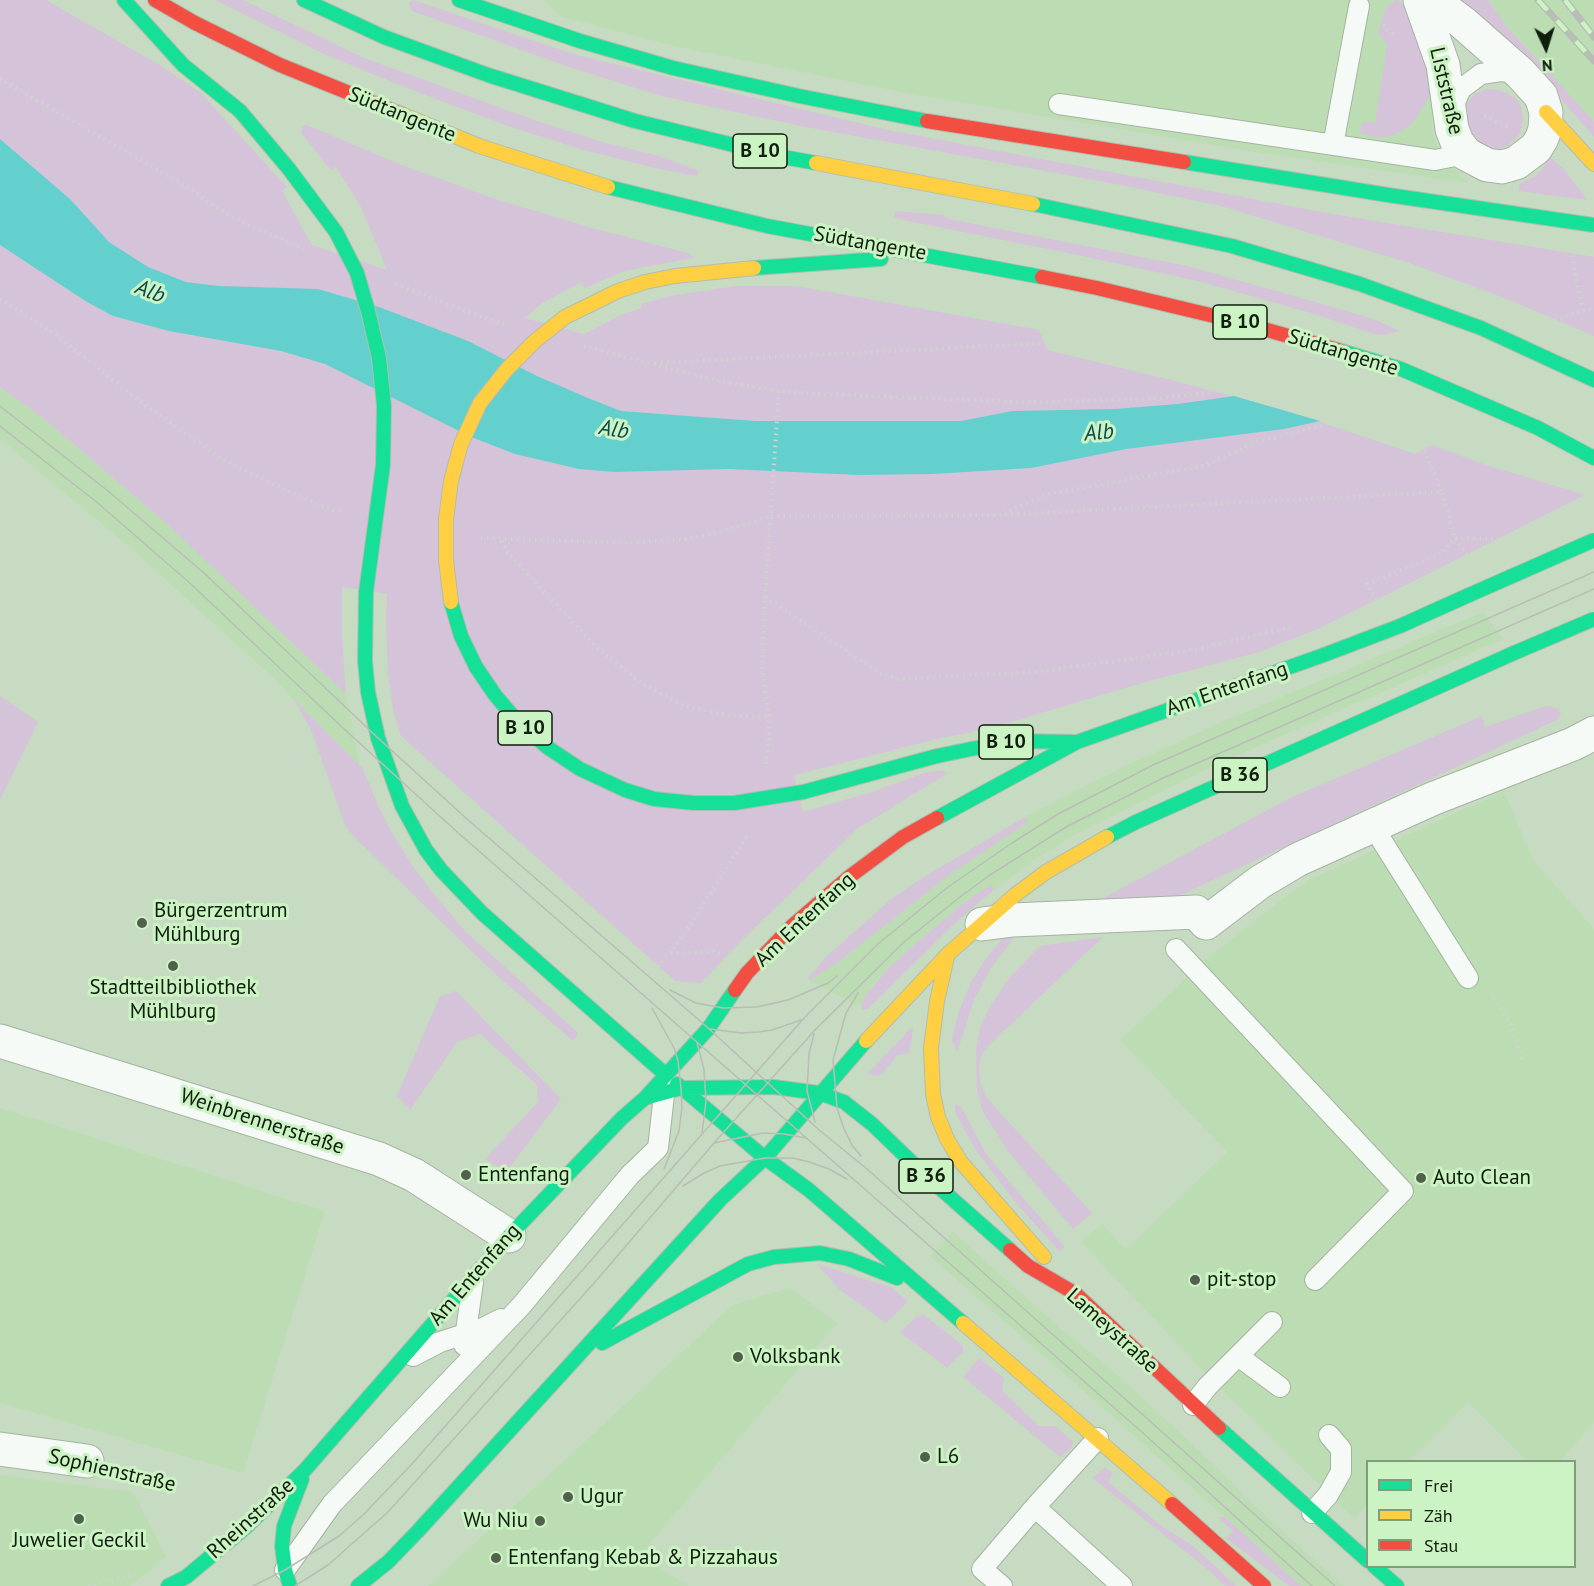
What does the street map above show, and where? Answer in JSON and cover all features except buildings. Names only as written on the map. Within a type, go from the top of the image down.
[{"type":"main road","points":[[124,0],[183,65],[240,111],[336,232],[357,273],[379,358],[384,406],[382,465],[366,592],[364,661],[378,738],[402,806],[426,850],[441,870],[482,914],[671,1085],[809,1190],[1098,1438],[1264,1586]]},
{"type":"main road","name":"Südtangente","points":[[155,0],[195,23],[280,65],[479,146],[618,190],[755,223],[1097,288],[1235,321],[1340,350],[1401,369],[1538,428],[1594,458]]},
{"type":"main road","name":"B 10","points":[[304,0],[384,37],[488,75],[635,121],[783,157],[1003,197],[1232,246],[1360,284],[1481,328],[1594,380]]},
{"type":"main road","points":[[459,0],[580,41],[684,70],[799,96],[927,121],[1376,193],[1594,225]]},
{"type":"main road","points":[[531,10],[548,25],[580,41]]},
{"type":"main road","points":[[1546,112],[1594,164]]},
{"type":"main road","name":"B 10","points":[[930,255],[727,270],[645,282],[618,291],[565,317],[535,341],[507,369],[480,403],[460,444],[451,481],[446,519],[446,560],[451,602],[461,636],[495,695],[518,722],[547,747],[595,777],[654,799],[694,803],[734,803],[803,792],[937,756],[1010,741],[1077,742]]},
{"type":"main road","name":"Am Entenfang","points":[[304,1472],[509,1236],[622,1118],[645,1098],[671,1085],[747,973],[792,926],[849,877],[903,837],[1077,742],[1401,626],[1594,540]]},
{"type":"main road","name":"B 36","points":[[819,1093],[948,954],[1046,872],[1136,822],[1594,619]]},
{"type":"main road","points":[[948,954],[937,1001],[931,1048],[933,1094],[938,1117],[960,1161],[1076,1294]]},
{"type":"main road","name":"Lameystraße","points":[[671,1085],[706,1089],[774,1087],[819,1093],[844,1102],[872,1124],[924,1174],[1028,1266],[1076,1294],[1192,1405],[1366,1559]]},
{"type":"main road","points":[[358,1586],[388,1562],[720,1200],[765,1158],[819,1093]]},
{"type":"main road","points":[[577,1358],[748,1264],[784,1255],[820,1253],[849,1259],[878,1269],[936,1299]]},
{"type":"main road","points":[[288,1578],[282,1546],[284,1526],[298,1494],[304,1472]]},
{"type":"main road","name":"Rheinstraße","points":[[168,1586],[190,1581],[304,1472]]},
{"type":"main road","points":[[1376,1568],[1396,1586]]},
{"type":"street","name":"Liststraße","points":[[1420,0],[1443,65],[1454,136],[1466,154],[1487,165],[1502,167],[1516,163],[1536,148],[1542,138],[1546,112],[1541,96],[1520,73],[1462,22],[1431,0]]},
{"type":"street","points":[[982,924],[1013,920],[1196,912],[1206,923],[1260,882],[1297,860],[1432,799],[1573,744],[1594,733]]},
{"type":"street","name":"Weinbrennerstraße","points":[[0,1041],[379,1159],[414,1175],[509,1236]]},
{"type":"street","name":"Sophienstraße","points":[[0,1449],[87,1461]]},
{"type":"lane","points":[[1333,145],[1359,6]]},
{"type":"lane","points":[[1451,115],[1453,104],[1461,89],[1481,74],[1501,71],[1520,73]]},
{"type":"lane","points":[[1059,104],[1435,160],[1466,154]]},
{"type":"lane","points":[[1372,825],[1468,978]]},
{"type":"lane","points":[[1176,949],[1403,1191],[1315,1280]]},
{"type":"lane","points":[[288,1578],[332,1504],[521,1306],[630,1175],[658,1148],[671,1085]]},
{"type":"lane","points":[[452,1378],[462,1353],[474,1277]]},
{"type":"lane","points":[[396,1365],[441,1342],[465,1335],[500,1320],[521,1306]]},
{"type":"lane","points":[[1192,1405],[1272,1322]]},
{"type":"lane","points":[[1238,1356],[1280,1387]]},
{"type":"lane","points":[[1312,1513],[1328,1495],[1341,1472],[1341,1449],[1329,1436]]},
{"type":"lane","points":[[1002,1586],[982,1569],[1098,1438]]},
{"type":"lane","points":[[1035,1507],[1122,1586]]},
{"type":"path","points":[[1572,254],[1583,311]]},
{"type":"path","points":[[0,299],[55,334],[145,405],[227,462],[320,506],[355,515]]},
{"type":"path","points":[[1549,321],[1594,308]]},
{"type":"path","points":[[651,363],[1049,343],[1107,354],[1245,388],[1424,450],[1442,492],[1455,538],[1473,562]]},
{"type":"path","points":[[501,540],[508,553],[597,648],[641,683],[685,706],[727,715],[769,717],[762,667],[779,391],[1022,402],[1151,399],[1212,392]]},
{"type":"path","points":[[999,515],[1049,494],[1203,466],[1257,442],[1328,424]]},
{"type":"path","points":[[0,462],[188,620],[282,715],[329,819],[413,907],[578,1054],[587,1079],[584,1099],[539,1152]]},
{"type":"path","points":[[479,538],[623,543],[686,539],[771,516],[999,515],[1442,492]]},
{"type":"path","points":[[1380,606],[1366,584],[1441,554],[1455,538],[1509,539]]},
{"type":"path","points":[[0,552],[92,620],[266,772],[286,804],[460,980],[556,1066],[587,1087],[622,1118]]},
{"type":"path","points":[[765,597],[878,672],[898,679],[1037,672],[1193,650],[1294,627]]},
{"type":"path","points":[[0,857],[61,711],[77,643],[92,620]]},
{"type":"path","points":[[1483,702],[1491,720],[1572,687]]},
{"type":"path","points":[[61,711],[243,752]]},
{"type":"path","points":[[266,772],[301,759]]},
{"type":"path","points":[[201,1062],[270,821],[286,804]]},
{"type":"path","points":[[0,823],[12,828]]},
{"type":"path","points":[[747,838],[693,922],[670,953],[713,951],[724,953],[846,1063]]},
{"type":"path","points":[[968,1040],[974,1019],[990,986],[1022,947]]},
{"type":"path","points":[[1496,1001],[1510,1023],[1522,1059]]},
{"type":"path","points":[[0,1097],[344,1207],[376,1212],[424,1233],[440,1252],[382,1263],[360,1272],[348,1286],[276,1446]]},
{"type":"path","points":[[658,1148],[720,1200]]},
{"type":"path","points":[[344,1207],[333,1249],[348,1286]]},
{"type":"path","points":[[1073,1242],[1095,1266]]},
{"type":"path","points":[[824,1290],[1068,1470],[1206,1586]]},
{"type":"path","points":[[424,1586],[682,1339]]},
{"type":"path","points":[[657,1363],[667,1373]]},
{"type":"path","name":"Sophienstraße","points":[[87,1461],[224,1498]]},
{"type":"path","points":[[1217,1508],[1251,1497]]},
{"type":"shaded area","points":[[0,0],[46,0],[163,67],[201,93],[287,187],[282,191],[312,245],[387,270],[362,209],[336,167],[331,170],[301,133],[303,126],[307,125],[399,164],[498,200],[688,253],[694,257],[624,271],[585,288],[581,282],[541,304],[525,318],[584,334],[621,315],[642,308],[641,304],[669,296],[736,286],[796,286],[1039,330],[1047,350],[1281,409],[1415,454],[1432,445],[1480,463],[1585,495],[1320,628],[1256,653],[1142,683],[1011,722],[794,775],[803,812],[872,792],[924,773],[942,770],[948,773],[857,829],[701,983],[675,981],[401,736],[393,709],[388,673],[387,594],[342,587],[342,639],[346,694],[167,524],[44,419],[0,387]]},
{"type":"shaded area","points":[[215,0],[243,0],[364,58],[537,121],[602,142],[659,156],[699,171],[696,176],[655,168],[580,149],[508,126],[326,55]]},
{"type":"shaded area","points":[[413,0],[577,55],[888,130],[1327,213],[1594,257],[1594,336],[1507,299],[1409,263],[1221,206],[1116,184],[806,127],[661,96],[572,68],[412,11],[409,3]]},
{"type":"shaded area","points":[[543,0],[1399,0],[1431,77],[1432,126],[1436,142],[1443,157],[1469,183],[1255,152],[911,94],[670,45],[562,17]]},
{"type":"shaded area","points":[[1399,0],[1414,18],[1431,77],[1430,95],[1413,123],[1396,134],[1383,138],[1360,133],[1361,125],[1365,122],[1375,123],[1387,45],[1378,32],[1386,7]]},
{"type":"shaded area","points":[[1457,0],[1488,0],[1507,27],[1594,121],[1594,137],[1525,59]]},
{"type":"shaded area","points":[[1488,0],[1594,0],[1594,121],[1507,27]]},
{"type":"shaded area","points":[[1495,89],[1516,99],[1523,117],[1520,134],[1508,146],[1498,150],[1477,147],[1462,115],[1465,105],[1475,94]]},
{"type":"shaded area","points":[[1549,156],[1564,169],[1587,200],[1519,191],[1519,184],[1534,177],[1543,168]]},
{"type":"shaded area","points":[[895,211],[944,215],[949,219],[1187,266],[1376,320],[1400,331],[1374,334],[1311,313],[1202,282],[908,221],[894,217]]},
{"type":"shaded area","points":[[0,387],[44,419],[167,524],[346,694],[360,767],[267,672],[133,550],[0,439]]},
{"type":"shaded area","points":[[1483,612],[1503,639],[1215,765],[1076,834],[1034,860],[994,890],[990,886],[962,904],[889,967],[873,984],[859,1007],[810,980],[837,963],[952,873],[1027,823],[1025,817],[1126,766],[1213,726]]},
{"type":"shaded area","points":[[0,696],[38,722],[0,800]]},
{"type":"shaded area","points":[[293,698],[363,769],[392,833],[434,894],[465,931],[578,1033],[573,1041],[492,971],[354,837],[345,825],[311,730]]},
{"type":"shaded area","points":[[1546,706],[1557,708],[1561,714],[1557,720],[1183,894],[1142,904],[1098,901],[1290,798],[1482,716],[1485,727]]},
{"type":"shaded area","points":[[1504,791],[1534,861],[1594,929],[1594,1422],[1561,1460],[1526,1460],[1468,1402],[1411,1460],[1366,1460],[1366,1506],[1354,1519],[1203,1371],[1081,1242],[1102,1224],[1126,1249],[1227,1152],[1120,1040],[1208,958],[1309,880]]},
{"type":"shaded area","points":[[1025,817],[1028,822],[952,873],[837,963],[810,980],[808,978],[826,957],[890,900],[914,883]]},
{"type":"shaded area","points":[[990,885],[994,890],[956,922],[874,1003],[867,1009],[862,1009],[861,1004],[865,996],[889,967],[962,904]]},
{"type":"shaded area","points":[[1011,929],[1019,931],[990,970],[974,1000],[957,1052],[952,1040],[958,1014],[971,982],[987,957]]},
{"type":"shaded area","points":[[1103,937],[987,1047],[981,1057],[979,1070],[981,1085],[986,1097],[1092,1213],[1073,1229],[1010,1154],[983,1112],[977,1090],[976,1051],[980,1027],[991,1005],[1010,977],[1040,946]]},
{"type":"shaded area","points":[[456,991],[561,1099],[510,1167],[499,1167],[485,1159],[538,1102],[537,1085],[480,1034],[457,1042],[410,1110],[397,1096],[440,996]]},
{"type":"shaded area","points":[[912,1027],[909,1053],[898,1055],[881,1075],[874,1076],[868,1073]]},
{"type":"shaded area","points":[[958,1104],[986,1154],[1065,1247],[1059,1251],[1016,1203],[975,1149],[955,1112],[955,1106]]},
{"type":"shaded area","points":[[0,1108],[325,1211],[243,1473],[0,1403]]},
{"type":"shaded area","points":[[953,1232],[1061,1329],[1112,1370],[1223,1473],[1244,1496],[1343,1586],[1301,1586],[930,1256]]},
{"type":"shaded area","points":[[817,1264],[890,1287],[908,1301],[886,1323],[839,1289]]},
{"type":"shaded area","points":[[790,1288],[837,1323],[640,1555],[688,1586],[428,1586],[733,1305]]},
{"type":"shaded area","points":[[923,1314],[963,1346],[963,1352],[947,1368],[900,1332],[916,1317]]},
{"type":"shaded area","points":[[979,1358],[1004,1378],[1002,1391],[1039,1426],[1055,1426],[1073,1441],[1071,1448],[1060,1457],[963,1377]]},
{"type":"shaded area","points":[[1105,1467],[1113,1474],[1108,1482],[1160,1525],[1192,1545],[1236,1586],[1225,1586],[1205,1567],[1092,1478]]},
{"type":"shaded area","points":[[0,1475],[133,1492],[166,1557],[130,1586],[0,1586]]},
{"type":"shaded area","points":[[1224,1516],[1301,1586],[1289,1586],[1226,1538],[1233,1531],[1218,1518]]},
{"type":"water","name":"Alb","points":[[0,139],[70,199],[109,242],[148,267],[186,282],[219,286],[318,289],[379,307],[468,341],[537,376],[621,411],[755,421],[961,421],[1012,411],[1115,409],[1178,404],[1234,396],[1320,421],[1284,429],[1126,449],[1031,468],[932,474],[858,475],[728,469],[615,472],[579,469],[515,454],[471,437],[325,364],[281,351],[169,331],[113,316],[87,302],[0,245]]},
{"type":"tram line","points":[[0,406],[108,491],[204,573],[467,819],[707,1027],[818,1129],[867,1169],[1335,1586]]},
{"type":"tram line","points":[[0,426],[99,504],[192,585],[455,830],[1143,1433],[1312,1586]]},
{"type":"tram line","points":[[253,1586],[285,1570],[339,1536],[363,1515],[411,1465],[805,1017],[879,943],[948,887],[1058,814],[1153,765],[1594,572]]},
{"type":"tram line","points":[[295,1586],[328,1565],[388,1512],[595,1282],[815,1030],[904,942],[960,897],[990,875],[1066,827],[1161,779],[1594,589]]},
{"type":"tram line","points":[[670,990],[696,1003],[723,1008],[757,1007],[788,1000],[828,983],[837,976]]},
{"type":"tram line","points":[[858,993],[846,1013],[833,1060],[837,1108],[844,1129],[861,1156]]},
{"type":"tram line","points":[[652,1008],[674,1048],[681,1088],[682,1107],[679,1131],[664,1169]]},
{"type":"tram line","points":[[710,1029],[741,1033],[758,1032],[772,1030],[801,1020]]},
{"type":"tram line","points":[[814,1034],[809,1054],[807,1091],[815,1122]]},
{"type":"tram line","points":[[697,1042],[704,1070],[706,1101],[702,1133]]},
{"type":"tram line","points":[[714,1143],[763,1133],[806,1138]]},
{"type":"tram line","points":[[683,1186],[720,1166],[765,1158],[793,1158],[809,1162],[847,1179]]},
{"type":"railway","points":[[1538,0],[1594,61]]},
{"type":"railway","points":[[1565,0],[1594,37]]},
{"type":"traffic: fast","points":[[124,0],[183,65],[240,111],[289,169],[336,232]]},
{"type":"traffic: fast","points":[[304,0],[384,37],[488,75],[635,121],[816,163]]},
{"type":"traffic: fast","points":[[459,0],[580,41],[673,68],[927,121]]},
{"type":"traffic: fast","points":[[1184,162],[1594,225]]},
{"type":"traffic: fast","points":[[608,187],[767,226],[1042,277]]},
{"type":"traffic: fast","points":[[1033,204],[1232,246],[1360,284],[1481,328],[1594,380]]},
{"type":"traffic: fast","points":[[336,232],[357,273],[368,311],[379,358],[384,406],[383,465],[366,592],[365,661],[368,692]]},
{"type":"traffic: fast","points":[[754,268],[881,259]]},
{"type":"traffic: fast","points":[[1338,350],[1401,369],[1538,428],[1594,458]]},
{"type":"traffic: fast","points":[[1469,595],[1594,540]]},
{"type":"traffic: fast","points":[[937,818],[1077,742],[1321,656],[1400,626],[1469,595]]},
{"type":"traffic: fast","points":[[451,602],[461,636],[476,667],[495,695],[518,722],[547,747],[580,769],[625,790],[654,799]]},
{"type":"traffic: fast","points":[[1514,653],[1594,619]]},
{"type":"traffic: fast","points":[[1107,837],[1514,653]]},
{"type":"traffic: fast","points":[[368,692],[378,738],[402,806],[426,850],[441,870],[482,913],[666,1075]]},
{"type":"traffic: fast","points":[[803,792],[937,756],[1010,741],[1077,742]]},
{"type":"traffic: fast","points":[[654,799],[694,803],[734,803],[803,792]]},
{"type":"traffic: fast","points":[[168,1586],[186,1577],[246,1527],[304,1471],[509,1236],[622,1118],[645,1098],[708,1029],[735,990]]},
{"type":"traffic: fast","points":[[358,1586],[388,1562],[418,1531],[720,1200],[765,1158],[866,1041]]},
{"type":"traffic: fast","points":[[677,1084],[765,1158],[809,1190],[963,1323]]},
{"type":"traffic: fast","points":[[645,1098],[681,1088],[774,1087],[819,1093],[844,1102],[872,1124],[924,1174],[1010,1250]]},
{"type":"traffic: fast","points":[[602,1343],[748,1264],[774,1257],[820,1253],[849,1259],[897,1278]]},
{"type":"traffic: fast","points":[[1219,1428],[1366,1559]]},
{"type":"traffic: fast","points":[[290,1586],[282,1546],[284,1526],[302,1479]]},
{"type":"traffic: fast","points":[[1376,1568],[1397,1586]]},
{"type":"traffic: slow","points":[[1546,112],[1594,164]]},
{"type":"traffic: slow","points":[[401,114],[479,146],[608,187]]},
{"type":"traffic: slow","points":[[816,163],[1033,204]]},
{"type":"traffic: slow","points":[[565,317],[618,291],[645,282],[675,276],[754,268]]},
{"type":"traffic: slow","points":[[451,602],[446,560],[446,519],[451,481],[461,444],[480,403],[507,369],[535,341],[565,317]]},
{"type":"traffic: slow","points":[[866,1041],[948,954],[1015,895],[1046,872],[1107,837]]},
{"type":"traffic: slow","points":[[947,957],[937,1001],[931,1048],[933,1094],[938,1117],[960,1161],[1044,1257]]},
{"type":"traffic: slow","points":[[963,1323],[1172,1504]]},
{"type":"traffic: jam","points":[[155,0],[195,23],[280,65],[401,114]]},
{"type":"traffic: jam","points":[[927,121],[1184,162]]},
{"type":"traffic: jam","points":[[1042,277],[1235,321],[1338,350]]},
{"type":"traffic: jam","points":[[735,990],[747,973],[792,926],[849,877],[903,837],[937,818]]},
{"type":"traffic: jam","points":[[1010,1250],[1028,1266],[1076,1294],[1219,1428]]},
{"type":"traffic: jam","points":[[1172,1504],[1264,1586]]},
{"type":"place","name":"Bürgerzentrum Mühlburg","points":[[142,923]]},
{"type":"place","name":"Stadtteilbibliothek Mühlburg","points":[[173,966]]},
{"type":"place","name":"Entenfang","points":[[466,1175]]},
{"type":"place","name":"Auto Clean","points":[[1421,1178]]},
{"type":"place","name":"pit-stop","points":[[1195,1280]]},
{"type":"place","name":"Volksbank","points":[[738,1357]]},
{"type":"place","name":"L6","points":[[925,1457]]},
{"type":"place","name":"Ugur","points":[[568,1497]]},
{"type":"place","name":"Juwelier Geckil","points":[[79,1519]]},
{"type":"place","name":"Wu Niu","points":[[540,1521]]},
{"type":"place","name":"Entenfang Kebab & Pizzahaus","points":[[496,1558]]}]
